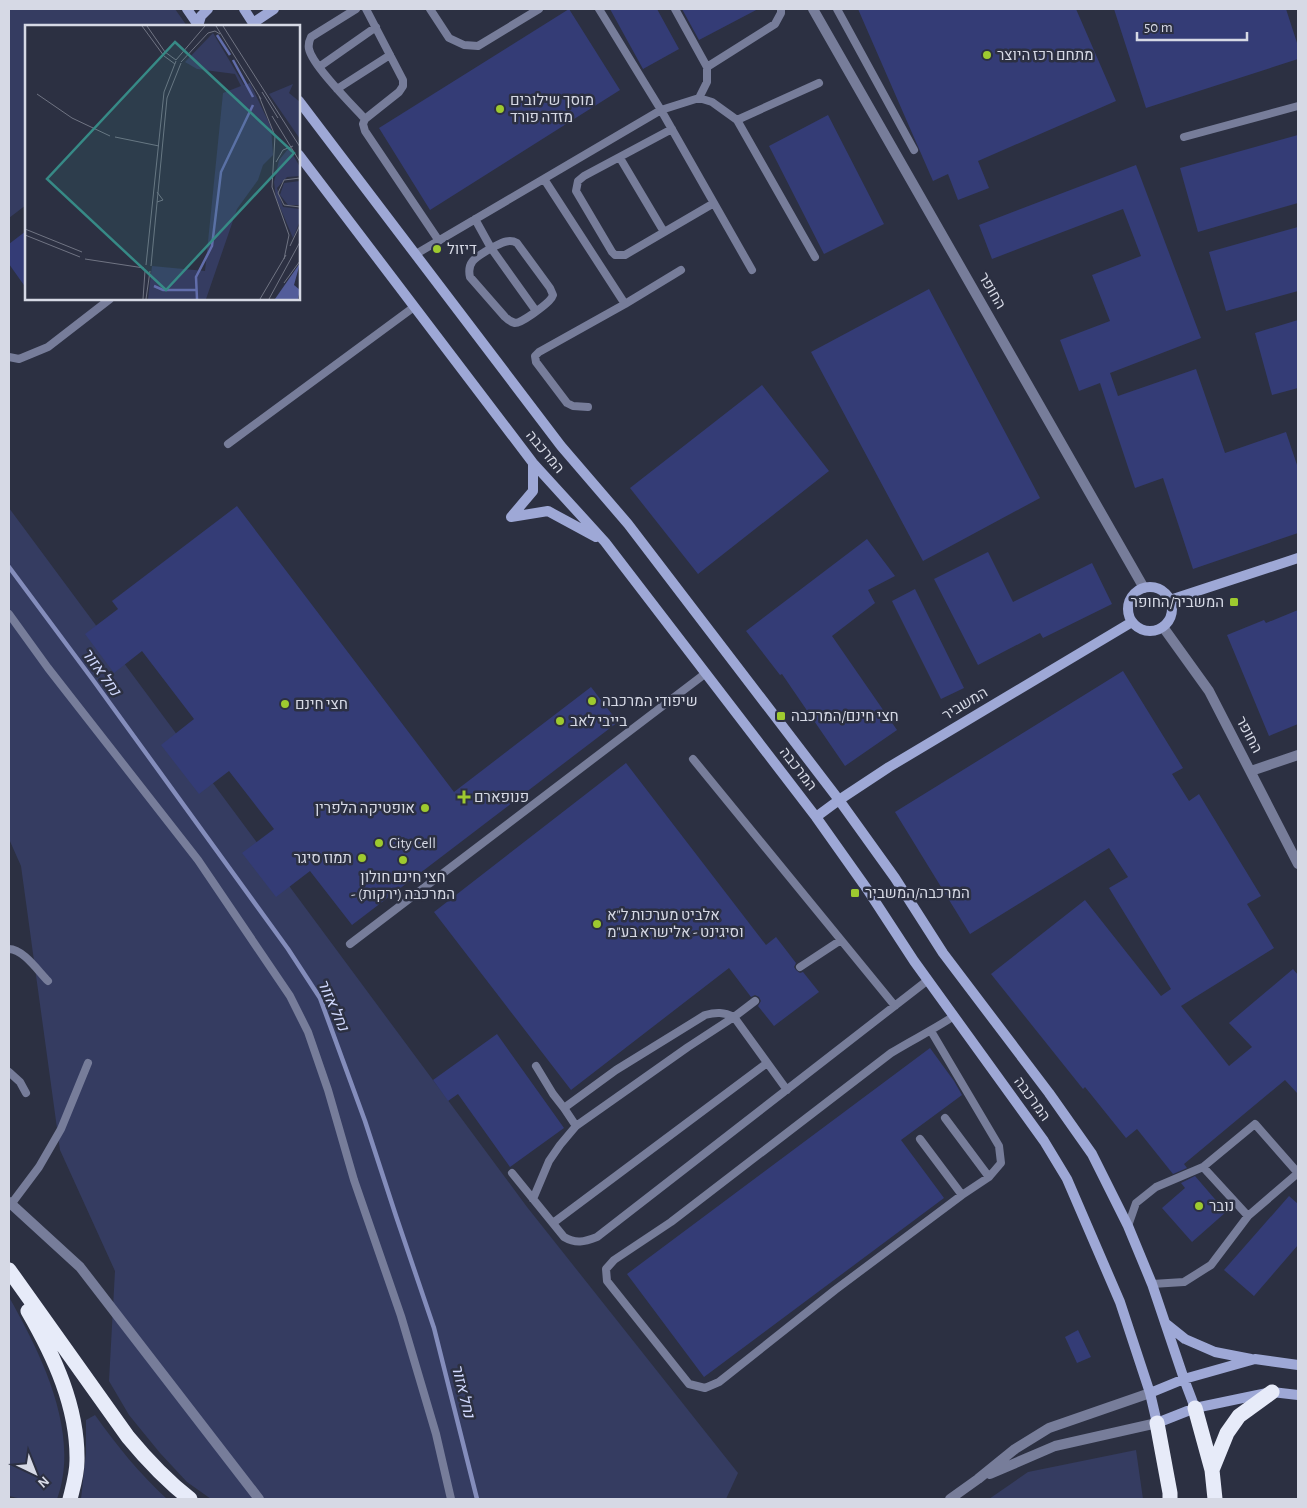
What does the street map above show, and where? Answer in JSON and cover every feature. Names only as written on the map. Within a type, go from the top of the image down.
[{"type":"highway","points":[[9,1270],[128,1437],[144,1457],[166,1479],[190,1499]]},
{"type":"highway","points":[[9,1278],[41,1334],[65,1389],[76,1437],[77,1462],[70,1499]]},
{"type":"highway","points":[[1212,1470],[1227,1433],[1239,1416],[1272,1392]]},
{"type":"highway","points":[[1195,1408],[1212,1470],[1215,1499]]},
{"type":"highway","points":[[1158,1423],[1170,1499]]},
{"type":"street","points":[[188,9],[197,25]]},
{"type":"street","points":[[198,25],[201,16],[208,9]]},
{"type":"street","points":[[245,9],[254,24],[274,9]]},
{"type":"street","name":"החופר","points":[[814,9],[1144,588]]},
{"type":"street","name":"המרכבה","points":[[300,102],[562,446],[628,524],[839,800],[895,878],[943,953],[1049,1093],[1092,1154],[1128,1226],[1152,1284],[1195,1408]]},
{"type":"street","name":"המרכבה","points":[[300,155],[533,463],[605,542],[816,817],[928,980],[1044,1141],[1067,1179],[1120,1302],[1158,1423]]},
{"type":"street","points":[[533,463],[533,491],[511,517],[548,511],[605,542]]},
{"type":"street","points":[[1170,600],[1298,558]]},
{"type":"street","points":[[1152,587],[1166,593],[1170,600],[1172,614],[1163,627],[1150,631],[1143,630],[1132,622],[1128,609],[1129,602],[1137,591],[1152,587]]},
{"type":"street","name":"המשביר","points":[[816,817],[889,767],[1132,622]]},
{"type":"street","name":"החופר","points":[[1163,627],[1209,692],[1298,864]]},
{"type":"street","points":[[1251,771],[1298,755]]},
{"type":"street","points":[[10,1202],[80,1267],[259,1499]]},
{"type":"street","points":[[1165,1323],[1185,1338],[1215,1352],[1298,1365]]},
{"type":"street","points":[[950,1499],[978,1480],[1016,1449],[1049,1428],[1150,1393],[1184,1379],[1255,1359]]},
{"type":"street","points":[[978,1480],[1055,1446],[1158,1423],[1195,1408],[1272,1392],[1298,1395]]},
{"type":"lane","points":[[356,9],[311,38],[308,43],[309,50],[319,66],[365,119]]},
{"type":"lane","points":[[366,9],[390,55],[403,86],[399,92],[365,119],[363,124],[365,131],[438,241]]},
{"type":"lane","points":[[430,9],[450,38],[464,46],[478,46],[539,9]]},
{"type":"lane","points":[[599,9],[662,110],[752,270]]},
{"type":"lane","points":[[675,9],[707,67],[707,82],[699,98]]},
{"type":"lane","points":[[707,67],[775,24],[781,9]]},
{"type":"lane","points":[[837,9],[914,150]]},
{"type":"lane","points":[[319,66],[376,28]]},
{"type":"lane","points":[[337,89],[390,55]]},
{"type":"lane","points":[[737,120],[818,83]]},
{"type":"lane","points":[[416,254],[662,110],[699,98],[712,102],[737,120],[815,257]]},
{"type":"lane","points":[[1184,137],[1298,106]]},
{"type":"lane","points":[[672,129],[584,176],[578,180],[576,191],[612,252],[620,256],[714,203]]},
{"type":"lane","points":[[620,158],[664,232]]},
{"type":"lane","points":[[544,179],[625,304]]},
{"type":"lane","points":[[475,219],[491,248],[536,311]]},
{"type":"lane","points":[[512,240],[517,243],[553,294],[550,300],[521,322],[516,323],[505,317],[470,277],[469,270],[474,259],[491,248],[512,240]]},
{"type":"lane","points":[[588,408],[573,406],[567,403],[536,362],[535,356],[681,270]]},
{"type":"lane","points":[[9,357],[19,359],[48,347],[109,300]]},
{"type":"lane","points":[[228,444],[414,307]]},
{"type":"lane","points":[[9,614],[198,860],[290,996],[308,1032],[354,1180],[401,1316],[436,1434],[451,1499]]},
{"type":"lane","points":[[350,944],[706,673]]},
{"type":"lane","points":[[693,759],[895,1006]]},
{"type":"lane","points":[[800,967],[841,940]]},
{"type":"lane","points":[[9,949],[12,948],[20,952],[48,981]]},
{"type":"lane","points":[[512,1173],[564,1237],[574,1242],[587,1241],[597,1237],[928,980]]},
{"type":"lane","points":[[533,1199],[548,1161],[576,1126],[755,1001]]},
{"type":"lane","points":[[564,1108],[616,1070],[705,1015],[716,1012],[727,1013],[734,1017],[787,1090]]},
{"type":"lane","points":[[931,1031],[999,1146],[1001,1163],[989,1177],[835,1290],[719,1382],[705,1388],[689,1384],[606,1281],[606,1269],[614,1260],[671,1222],[891,1053],[954,1016]]},
{"type":"lane","points":[[10,1202],[39,1167],[61,1128],[88,1063]]},
{"type":"lane","points":[[553,1223],[766,1063]]},
{"type":"lane","points":[[536,1066],[576,1126]]},
{"type":"lane","points":[[9,1072],[20,1082],[26,1092]]},
{"type":"lane","points":[[945,1118],[989,1177]]},
{"type":"lane","points":[[1128,1226],[1136,1203],[1156,1187],[1203,1167],[1255,1124],[1298,1174],[1248,1216],[1211,1265],[1184,1282],[1152,1284]]},
{"type":"lane","points":[[920,1139],[962,1195]]},
{"type":"lane","points":[[1203,1167],[1248,1216]]},
{"type":"shaded area","points":[[9,9],[175,9],[186,25],[25,25],[25,206],[9,218]]},
{"type":"shaded area","points":[[9,508],[527,1207],[738,1473],[726,1499],[211,1499],[187,1482],[129,1415],[109,1381],[115,1271],[60,1150],[21,866],[9,839]]},
{"type":"shaded area","points":[[9,1297],[45,1369],[61,1421],[64,1448],[63,1474],[57,1499],[22,1499],[9,1496]]},
{"type":"shaded area","points":[[95,1415],[129,1459],[167,1499],[81,1499],[86,1453],[86,1420]]},
{"type":"shaded area","points":[[1136,1450],[1143,1499],[989,1499],[1028,1472]]},
{"type":"building","name":"מוסך שילובים מזדה פורד","points":[[569,9],[620,90],[430,210],[379,128]]},
{"type":"building","points":[[610,9],[657,9],[679,49],[643,69]]},
{"type":"building","points":[[682,9],[758,9],[699,40]]},
{"type":"building","name":"מתחם רכז היוצר","points":[[858,9],[1076,9],[1116,101],[978,161],[989,188],[958,200],[948,174],[933,181]]},
{"type":"building","points":[[1114,9],[1286,9],[1298,46],[1298,59],[1146,108]]},
{"type":"building","points":[[828,115],[884,224],[824,254],[769,146]]},
{"type":"building","points":[[1298,135],[1298,203],[1198,232],[1180,168]]},
{"type":"building","points":[[1136,165],[1201,338],[1110,373],[1118,396],[1196,369],[1225,453],[1286,432],[1298,468],[1298,533],[1193,569],[1163,478],[1135,488],[1100,383],[1079,391],[1060,340],[1110,321],[1092,275],[1141,256],[1123,209],[992,259],[979,225]]},
{"type":"building","points":[[1298,227],[1298,291],[1226,311],[1209,252]]},
{"type":"building","points":[[25,232],[25,287],[9,264],[9,244]]},
{"type":"building","points":[[929,289],[1040,498],[923,561],[811,352]]},
{"type":"building","points":[[1298,320],[1298,388],[1272,395],[1255,333]]},
{"type":"building","points":[[762,385],[829,471],[698,574],[630,488]]},
{"type":"building","points":[[237,506],[454,792],[591,687],[618,722],[352,925],[310,871],[276,897],[242,853],[274,829],[229,771],[199,794],[161,745],[194,719],[142,651],[114,673],[85,634],[118,609],[112,601]]},
{"type":"building","points":[[867,539],[895,576],[868,590],[875,603],[832,636],[897,730],[845,766],[782,674],[780,675],[746,631]]},
{"type":"building","points":[[988,552],[1013,602],[1092,563],[1112,604],[1043,638],[1040,633],[978,665],[934,579]]},
{"type":"building","points":[[915,589],[964,688],[941,699],[892,601]]},
{"type":"building","points":[[1298,610],[1298,724],[1269,736],[1227,635],[1264,620],[1266,623]]},
{"type":"building","points":[[1123,671],[1183,768],[1172,774],[1189,801],[1199,794],[1261,896],[1247,904],[1274,948],[1181,1006],[1229,1066],[1252,1047],[1229,1023],[1293,969],[1298,975],[1298,1094],[1285,1080],[1184,1164],[1187,1168],[1173,1174],[1137,1129],[1126,1138],[1085,1087],[1083,1089],[991,974],[1085,900],[1161,996],[1171,989],[1109,888],[1128,877],[1109,848],[970,934],[895,812]]},
{"type":"building","name":"אלביט מערכות ל\"א וסיגינט - אלישרא בע\"מ","points":[[626,763],[766,945],[776,937],[796,963],[794,967],[796,970],[800,973],[803,972],[819,992],[774,1026],[758,1006],[761,1001],[759,997],[755,995],[751,997],[729,968],[571,1090],[434,912]]},
{"type":"building","points":[[497,1034],[564,1128],[510,1167],[458,1094],[448,1101],[433,1080]]},
{"type":"building","points":[[930,1048],[962,1095],[901,1140],[944,1198],[704,1377],[627,1274]]},
{"type":"building","points":[[1195,1176],[1226,1212],[1192,1242],[1162,1208],[1185,1188],[1181,1183]]},
{"type":"building","points":[[1289,1196],[1298,1204],[1298,1245],[1254,1296],[1224,1270]]},
{"type":"building","points":[[1078,1330],[1091,1357],[1077,1363],[1065,1337]]},
{"type":"waterway","name":"נחל אזור","points":[[9,567],[288,949],[320,998],[365,1121],[434,1328],[477,1499]]},
{"type":"place","name":"מתחם רכז היוצר","points":[[987,55]]},
{"type":"place","name":"מוסך שילובים מזדה פורד","points":[[500,109]]},
{"type":"place","name":"דיזול","points":[[437,249]]},
{"type":"place","name":"המשביר/החופר","points":[[1234,602]]},
{"type":"place","name":"שיפודי המרכבה","points":[[592,701]]},
{"type":"place","name":"חצי חינם","points":[[285,704]]},
{"type":"place","name":"חצי חינם/המרכבה","points":[[781,716]]},
{"type":"place","name":"בייבי לאב","points":[[560,721]]},
{"type":"place","name":"פנופארם","points":[[464,797]]},
{"type":"place","name":"אופטיקה הלפרין","points":[[425,808]]},
{"type":"place","name":"City Cell","points":[[379,843]]},
{"type":"place","name":"תמוז סיגר","points":[[362,858]]},
{"type":"place","name":"חצי חינם חולון - המרכבה (ירקות)","points":[[403,860]]},
{"type":"place","name":"המרכבה/המשביר","points":[[855,893]]},
{"type":"place","name":"אלביט מערכות ל\"א וסיגינט - אלישרא בע\"מ","points":[[597,924]]},
{"type":"place","name":"נובר","points":[[1199,1206]]}]
